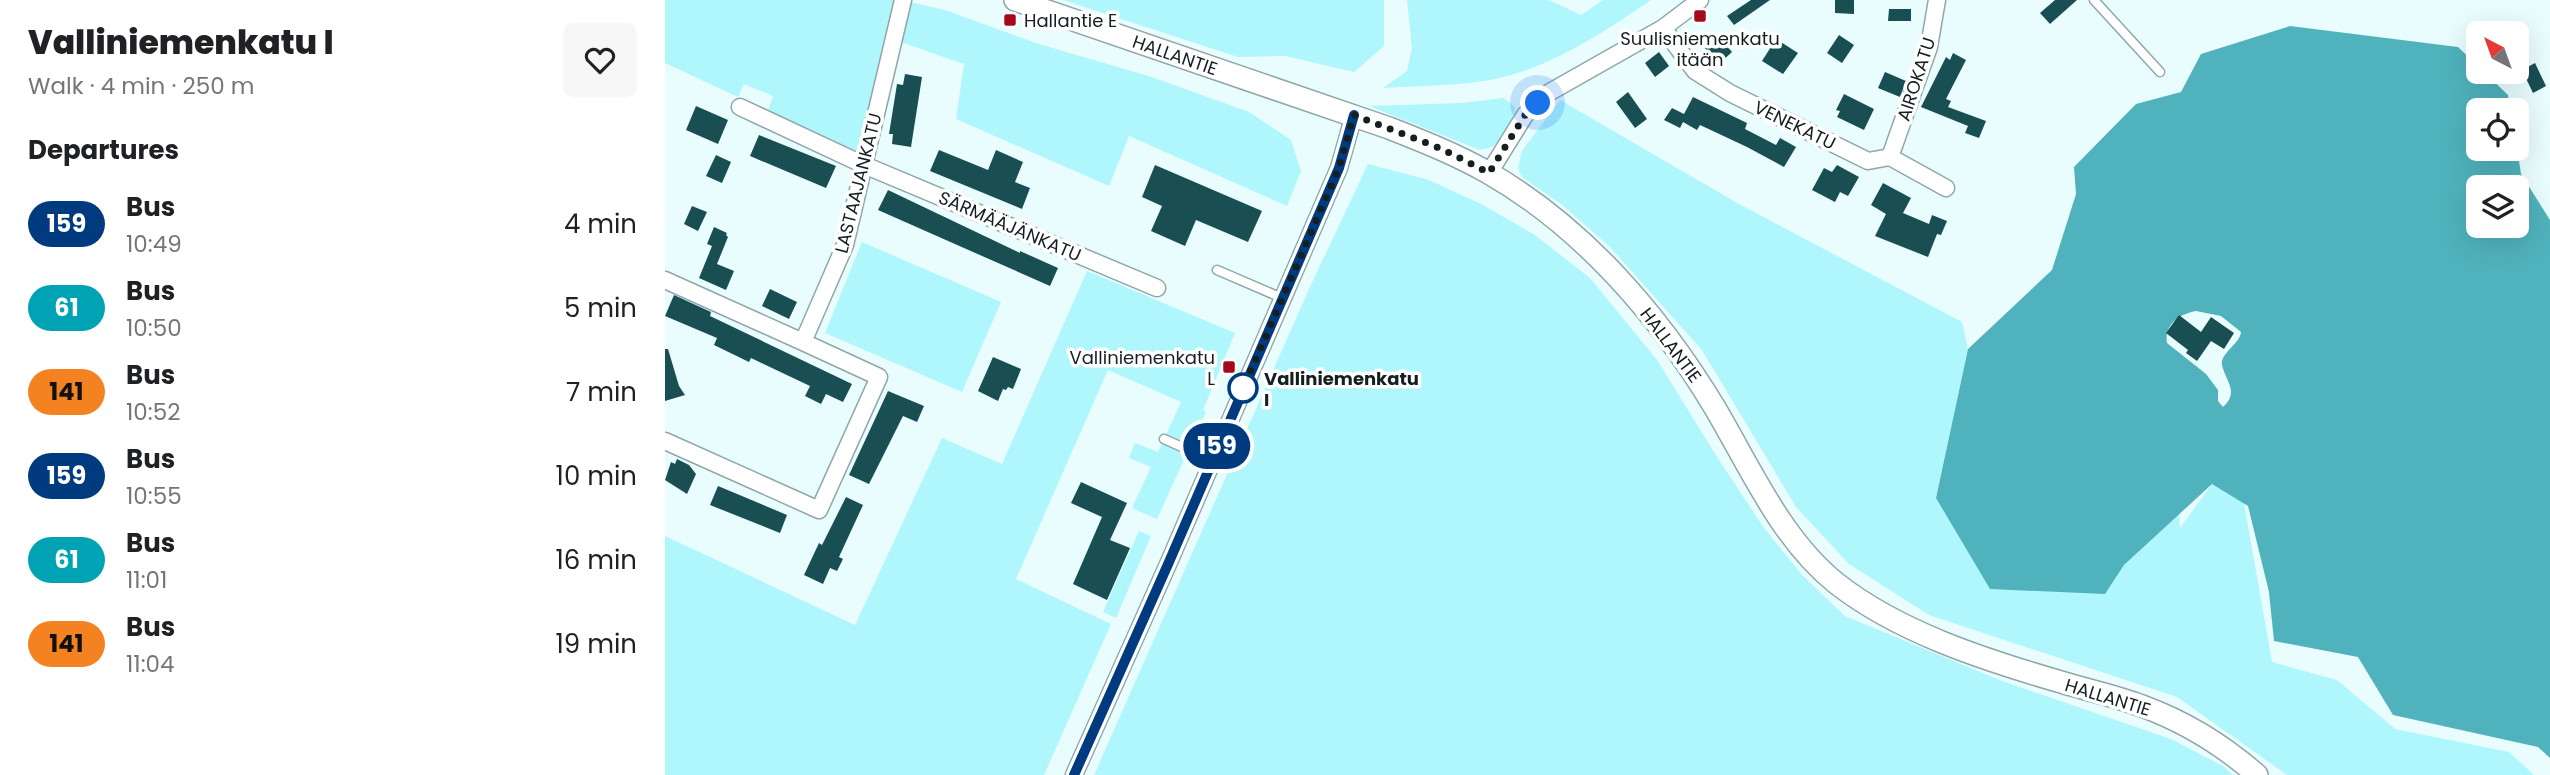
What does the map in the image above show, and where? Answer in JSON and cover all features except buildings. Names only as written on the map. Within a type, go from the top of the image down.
[{"type":"street","name":"LASTAAJANKATU","points":[[803,342],[845,245],[903,0]]},
{"type":"street","name":"HALLANTIE","points":[[1016,0],[1354,115],[1442,149],[1489,173],[1539,207],[1576,237],[1653,317],[1703,387],[1792,535],[1834,582],[1885,617],[1915,632],[2035,675],[2140,705],[2166,716],[2211,741],[2257,775]]},
{"type":"street","points":[[1489,173],[1525,115],[1550,92],[1663,28],[1700,0]]},
{"type":"street","name":"AIROKATU","points":[[1890,157],[1929,47],[1937,0]]},
{"type":"street","name":"VENEKATU","points":[[1663,28],[1695,71],[1730,93],[1868,161],[1890,157],[1946,188]]},
{"type":"street","name":"SÄRMÄÄJÄNKATU","points":[[740,107],[864,165],[1157,288]]},
{"type":"street","points":[[1074,775],[1339,168],[1354,115]]},
{"type":"street","points":[[665,280],[879,377],[819,510],[665,441]]},
{"type":"lane","points":[[2094,0],[2160,72]]},
{"type":"lane","points":[[1217,270],[1282,298]]},
{"type":"lane","points":[[1164,439],[1211,460]]},
{"type":"shaded area","points":[[665,0],[901,0],[945,10],[1039,44],[1152,77],[1249,112],[1291,140],[1301,171],[1287,206],[1129,136],[1109,186],[956,119],[964,64],[889,38],[859,154],[768,111],[773,96],[744,84],[738,97],[665,63]]},
{"type":"shaded area","points":[[1063,0],[1384,0],[1384,46],[1354,72],[1285,56],[1238,57]]},
{"type":"shaded area","points":[[1407,0],[1549,0],[1581,15],[1603,0],[1651,0],[1572,50],[1521,72],[1470,83],[1383,88],[1407,71],[1412,48]]},
{"type":"shaded area","points":[[2290,26],[2458,47],[2466,55],[2466,84],[2497,84],[2508,95],[2508,98],[2466,98],[2466,161],[2519,161],[2522,175],[2466,175],[2466,238],[2529,238],[2529,187],[2550,220],[2550,758],[2538,747],[2393,715],[2358,657],[2274,641],[2269,592],[2248,506],[2212,484],[2124,565],[2105,594],[1990,589],[1936,498],[1968,349],[2052,270],[2076,194],[2074,167],[2136,104],[2181,92],[2201,54]],"holes":[[[2196,311],[2221,316],[2241,332],[2222,361],[2231,391],[2228,402],[2223,407],[2218,401],[2218,390],[2206,374],[2167,343],[2171,325],[2184,315]]]},
{"type":"shaded area","points":[[1504,98],[1515,107],[1510,123],[1496,144],[1480,150],[1369,106],[1461,103]]},
{"type":"shaded area","points":[[1560,100],[1739,204],[1962,322],[1968,349],[1936,498],[2105,594],[2124,565],[2179,514],[2180,528],[2212,484],[2241,486],[2272,662],[2337,680],[2395,729],[2509,752],[2534,775],[2287,775],[2177,697],[1929,615],[1849,564],[1796,507],[1702,350],[1610,247],[1561,204],[1522,177],[1518,168],[1522,151]]},
{"type":"shaded area","points":[[1368,164],[1429,180],[1483,205],[1535,235],[1590,278],[1657,360],[1764,528],[1802,575],[1845,616],[2002,681],[2171,739],[2223,766],[2233,775],[1094,775],[1309,289]]},
{"type":"shaded area","points":[[862,242],[1001,302],[962,392],[825,333]]},
{"type":"shaded area","points":[[1087,271],[1235,333],[1203,410],[1206,412],[1157,519],[1132,508],[1151,467],[1129,458],[1135,443],[1158,452],[1181,402],[1108,370],[1016,579],[1111,624],[1044,775],[665,775],[665,536],[855,625],[942,438],[1002,464]]},
{"type":"shaded area","points":[[1139,531],[1151,536],[1116,618],[1103,612]]},
{"type":"bus line","name":"159","points":[[1074,775],[1339,168],[1354,115]]},
{"type":"place","name":"Suulisniemenkatu itään","points":[[1700,16]]},
{"type":"place","name":"Hallantie E","points":[[1010,20]]},
{"type":"place","name":"Valliniemenkatu L","points":[[1229,367]]},
{"type":"place","name":"Valliniemenkatu I","points":[[1243,388]]},
{"type":"route","points":[[1243,388],[1242,391],[1339,168],[1354,115],[1442,149],[1489,173],[1525,115],[1538,103]]}]
